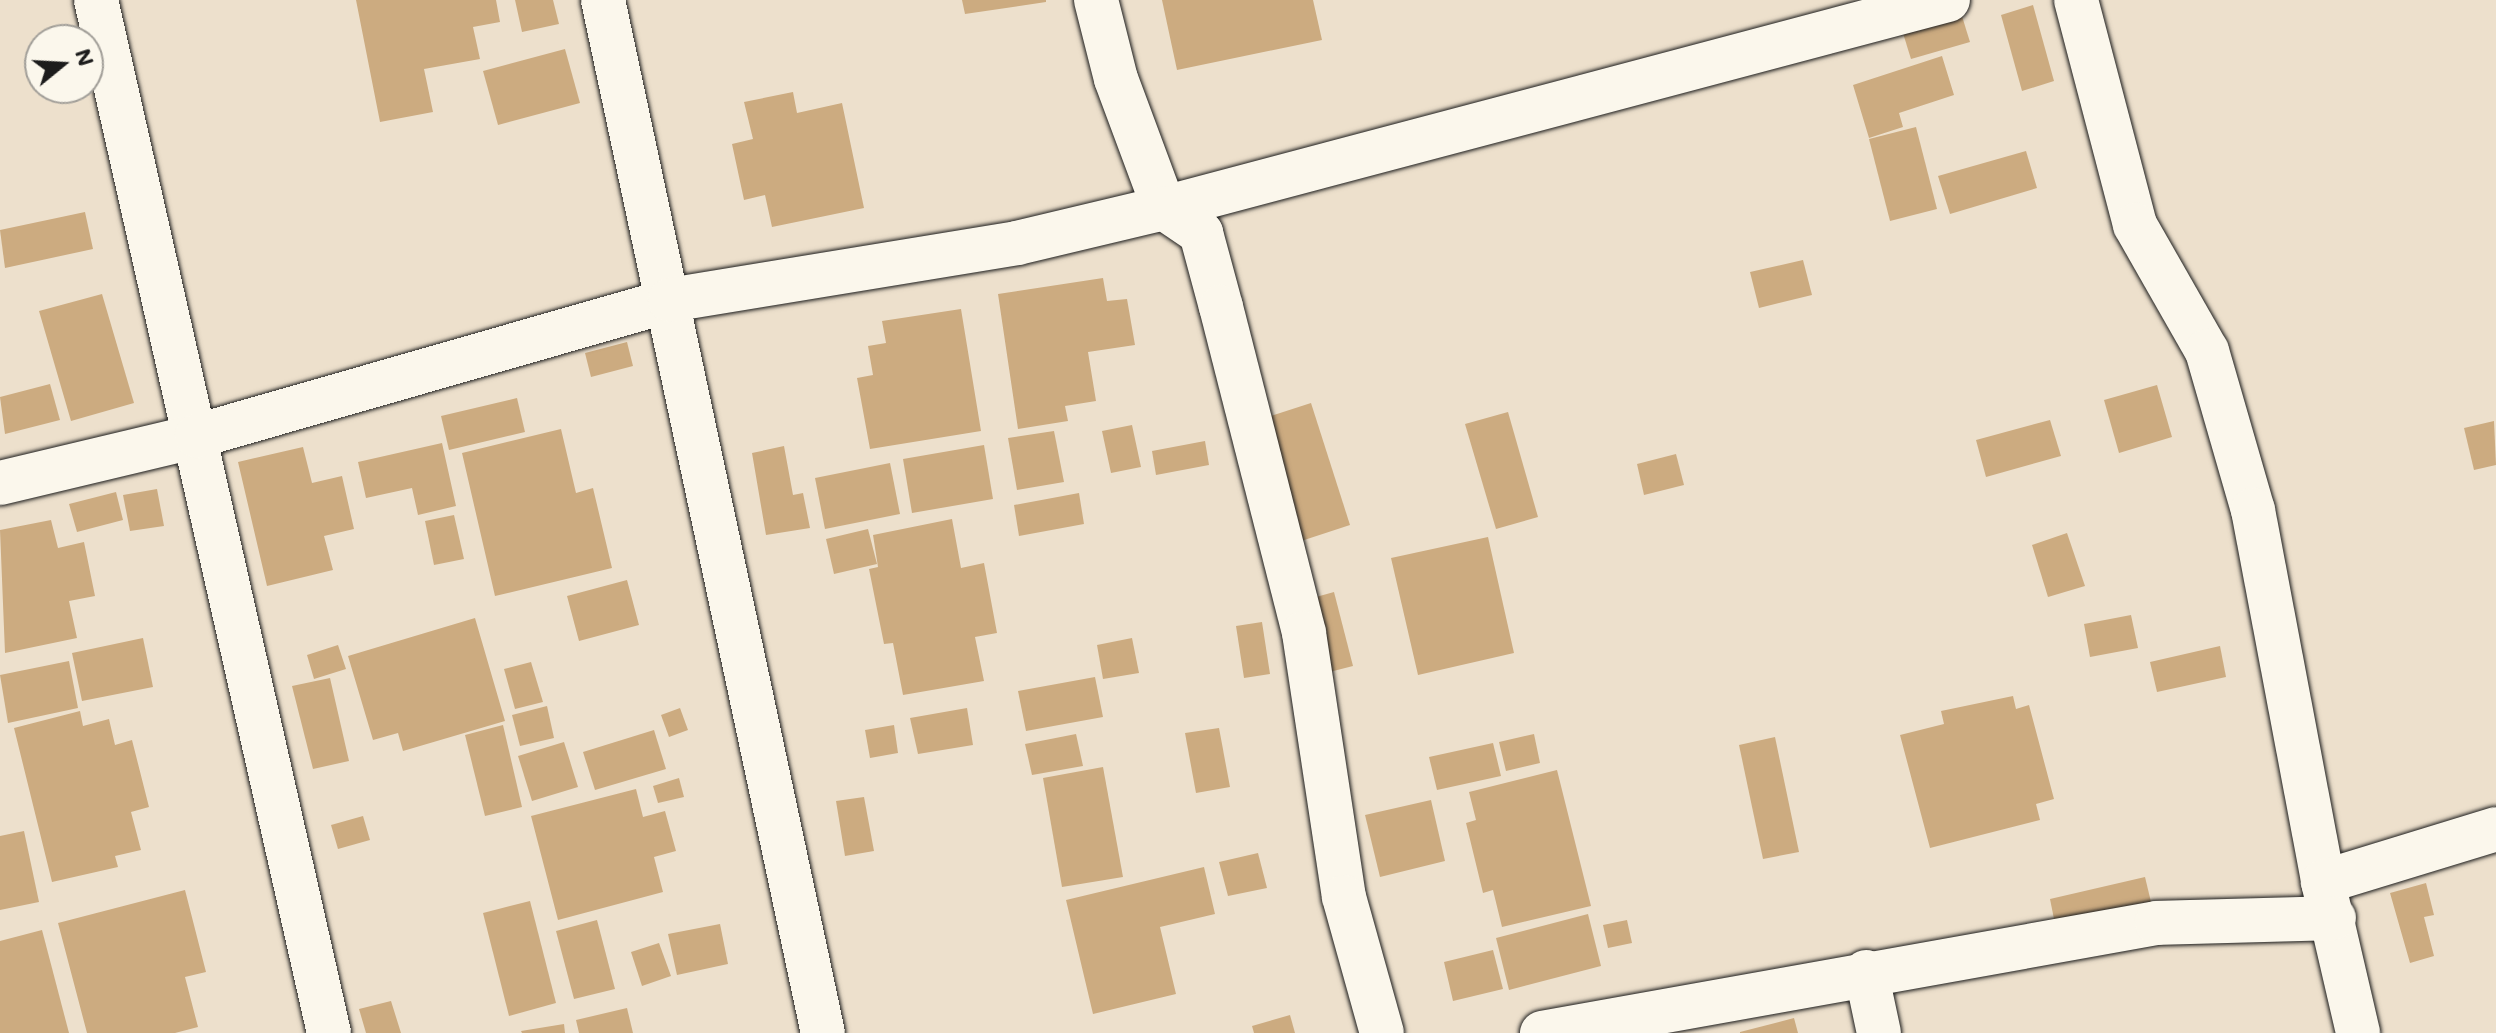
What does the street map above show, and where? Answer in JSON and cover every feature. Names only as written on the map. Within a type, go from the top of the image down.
[{"type":"street","points":[[96,0],[197,436],[329,1033]]},
{"type":"street","points":[[603,0],[670,300],[823,1033]]},
{"type":"street","points":[[1096,0],[1116,79],[1164,208],[1201,233],[1304,633],[1344,897],[1382,1033]]},
{"type":"street","points":[[0,483],[197,436],[670,300],[1017,243],[1164,208],[1948,0]]},
{"type":"street","points":[[2076,0],[2135,225],[2207,351],[2253,510],[2358,1033]]},
{"type":"street","points":[[1542,1033],[1866,972],[2157,923],[2329,900],[2496,829]]},
{"type":"street","points":[[1866,972],[1879,1033]]},
{"type":"building","points":[[356,0],[496,0],[500,22],[473,27],[480,59],[424,69],[433,112],[380,122]]},
{"type":"building","points":[[515,0],[553,0],[559,24],[522,32]]},
{"type":"building","points":[[962,0],[1046,0],[1046,2],[965,14]]},
{"type":"building","points":[[1162,0],[1313,0],[1322,40],[1177,70]]},
{"type":"building","points":[[2033,5],[2054,81],[2022,91],[2001,15]]},
{"type":"building","points":[[1961,13],[1970,42],[1911,59],[1902,30]]},
{"type":"building","points":[[565,49],[580,103],[498,125],[483,71]]},
{"type":"building","points":[[1942,56],[1954,95],[1899,113],[1903,127],[1869,138],[1853,85]]},
{"type":"building","points":[[793,92],[797,113],[842,103],[864,208],[772,227],[765,195],[744,200],[732,144],[753,139],[744,102]]},
{"type":"building","points":[[1916,127],[1937,209],[1890,221],[1869,139]]},
{"type":"building","points":[[2026,151],[2037,188],[1950,214],[1938,176]]},
{"type":"building","points":[[85,212],[93,249],[5,268],[0,230]]},
{"type":"building","points":[[1803,260],[1812,295],[1759,308],[1750,272]]},
{"type":"building","points":[[1103,278],[1107,301],[1127,299],[1135,345],[1088,352],[1096,401],[1065,406],[1068,421],[1018,429],[998,294]]},
{"type":"building","points":[[102,294],[134,403],[71,421],[39,311]]},
{"type":"building","points":[[961,309],[981,431],[870,449],[857,378],[873,375],[868,346],[886,343],[882,321]]},
{"type":"building","points":[[627,342],[633,366],[591,377],[585,353]]},
{"type":"building","points":[[50,384],[60,420],[5,434],[0,397]]},
{"type":"building","points":[[2157,385],[2172,437],[2119,453],[2104,400]]},
{"type":"building","points":[[517,398],[525,432],[449,450],[441,416]]},
{"type":"building","points":[[1311,403],[1350,525],[1289,545],[1249,423]]},
{"type":"building","points":[[1508,412],[1538,517],[1496,529],[1465,424]]},
{"type":"building","points":[[2050,420],[2061,456],[1986,477],[1976,440]]},
{"type":"building","points":[[2494,421],[2496,465],[2474,470],[2464,428]]},
{"type":"building","points":[[1132,425],[1141,467],[1111,473],[1102,431]]},
{"type":"building","points":[[561,429],[576,493],[593,488],[612,568],[495,596],[462,453]]},
{"type":"building","points":[[1054,431],[1064,482],[1017,490],[1008,438]]},
{"type":"building","points":[[1205,441],[1209,465],[1156,475],[1152,451]]},
{"type":"building","points":[[442,443],[456,506],[418,515],[412,488],[366,498],[358,462]]},
{"type":"building","points":[[984,445],[993,499],[912,513],[903,459]]},
{"type":"building","points":[[784,446],[793,495],[803,493],[810,528],[766,535],[752,453]]},
{"type":"building","points":[[303,447],[312,483],[342,476],[354,529],[324,536],[333,570],[267,586],[238,462]]},
{"type":"building","points":[[1676,454],[1684,485],[1644,495],[1637,464]]},
{"type":"building","points":[[890,463],[900,514],[825,529],[815,478]]},
{"type":"building","points":[[157,489],[164,526],[130,531],[123,495]]},
{"type":"building","points":[[116,492],[123,520],[77,532],[69,504]]},
{"type":"building","points":[[1079,493],[1084,524],[1019,536],[1014,505]]},
{"type":"building","points":[[454,515],[464,559],[434,565],[425,521]]},
{"type":"building","points":[[952,519],[961,568],[984,563],[997,633],[975,637],[984,681],[903,695],[893,643],[884,644],[869,569],[878,567],[873,535]]},
{"type":"building","points":[[51,520],[58,548],[84,542],[95,596],[69,601],[77,638],[5,653],[0,530]]},
{"type":"building","points":[[868,529],[877,564],[834,574],[826,539]]},
{"type":"building","points":[[2067,533],[2085,586],[2048,597],[2032,545]]},
{"type":"building","points":[[1488,537],[1514,653],[1418,675],[1391,558]]},
{"type":"building","points":[[627,580],[639,625],[579,641],[567,596]]},
{"type":"building","points":[[1334,592],[1353,666],[1310,677],[1291,604]]},
{"type":"building","points":[[2131,615],[2138,648],[2090,657],[2084,624]]},
{"type":"building","points":[[475,618],[505,721],[403,751],[398,733],[373,740],[348,656]]},
{"type":"building","points":[[1262,622],[1270,674],[1244,678],[1236,626]]},
{"type":"building","points":[[143,638],[153,687],[82,701],[72,653]]},
{"type":"building","points":[[1132,638],[1139,673],[1103,679],[1097,645]]},
{"type":"building","points":[[338,645],[346,669],[314,679],[307,655]]},
{"type":"building","points":[[2220,646],[2226,677],[2157,692],[2150,662]]},
{"type":"building","points":[[69,661],[78,708],[8,723],[0,675]]},
{"type":"building","points":[[531,662],[543,702],[515,709],[504,669]]},
{"type":"building","points":[[1095,677],[1103,717],[1026,731],[1018,691]]},
{"type":"building","points":[[330,678],[349,761],[313,769],[292,686]]},
{"type":"building","points":[[2013,696],[2016,709],[2029,705],[2054,799],[2036,804],[2040,820],[1930,848],[1900,735],[1944,724],[1941,711]]},
{"type":"building","points":[[547,706],[554,738],[520,746],[512,715]]},
{"type":"building","points":[[680,708],[688,730],[669,737],[661,715]]},
{"type":"building","points":[[967,708],[973,745],[918,754],[910,718]]},
{"type":"building","points":[[80,711],[83,726],[109,719],[115,745],[132,740],[149,807],[131,812],[141,850],[115,856],[118,867],[52,882],[14,728]]},
{"type":"building","points":[[503,725],[522,807],[485,816],[465,735]]},
{"type":"building","points":[[894,725],[898,753],[870,758],[865,730]]},
{"type":"building","points":[[1219,728],[1230,787],[1196,793],[1185,733]]},
{"type":"building","points":[[654,730],[666,769],[595,790],[583,752]]},
{"type":"building","points":[[1076,734],[1083,766],[1032,775],[1025,744]]},
{"type":"building","points":[[1534,734],[1540,763],[1506,771],[1499,742]]},
{"type":"building","points":[[1775,737],[1799,852],[1763,859],[1739,745]]},
{"type":"building","points":[[564,742],[578,787],[532,801],[518,756]]},
{"type":"building","points":[[1493,743],[1501,776],[1437,790],[1429,757]]},
{"type":"building","points":[[1103,767],[1123,877],[1062,887],[1043,778]]},
{"type":"building","points":[[1557,770],[1591,906],[1502,927],[1493,890],[1483,893],[1466,823],[1476,820],[1469,792]]},
{"type":"building","points":[[679,778],[684,797],[658,803],[653,786]]},
{"type":"building","points":[[636,789],[643,817],[665,811],[676,851],[654,857],[663,892],[558,920],[531,816]]},
{"type":"building","points":[[864,797],[874,851],[845,856],[836,801]]},
{"type":"building","points":[[1431,800],[1445,861],[1380,877],[1365,815]]},
{"type":"building","points":[[363,816],[370,840],[338,849],[331,825]]},
{"type":"building","points":[[24,831],[39,902],[0,910],[0,836]]},
{"type":"building","points":[[1258,853],[1267,888],[1228,896],[1219,862]]},
{"type":"building","points":[[1204,867],[1215,914],[1160,927],[1176,994],[1093,1014],[1066,900]]},
{"type":"building","points":[[2145,877],[2151,902],[2055,924],[2050,899]]},
{"type":"building","points":[[2426,883],[2434,915],[2424,917],[2434,956],[2410,963],[2390,893]]},
{"type":"building","points":[[185,890],[206,972],[185,977],[198,1027],[175,1033],[87,1033],[58,923]]},
{"type":"building","points":[[530,901],[556,1003],[509,1016],[483,913]]},
{"type":"building","points":[[1588,914],[1601,966],[1509,990],[1496,938]]},
{"type":"building","points":[[597,920],[615,989],[574,999],[556,931]]},
{"type":"building","points":[[1627,920],[1632,943],[1608,948],[1603,925]]},
{"type":"building","points":[[720,924],[728,964],[677,975],[668,934]]},
{"type":"building","points":[[42,930],[69,1033],[0,1033],[0,941]]},
{"type":"building","points":[[659,943],[671,976],[642,986],[631,952]]},
{"type":"building","points":[[1493,950],[1503,989],[1453,1001],[1444,962]]},
{"type":"building","points":[[391,1001],[401,1033],[366,1033],[359,1009]]},
{"type":"building","points":[[627,1008],[633,1033],[579,1033],[576,1020]]},
{"type":"building","points":[[1290,1015],[1295,1033],[1254,1033],[1252,1026]]},
{"type":"building","points":[[1794,1018],[1798,1033],[1740,1033],[1740,1032]]},
{"type":"building","points":[[564,1024],[565,1033],[521,1031]]}]
